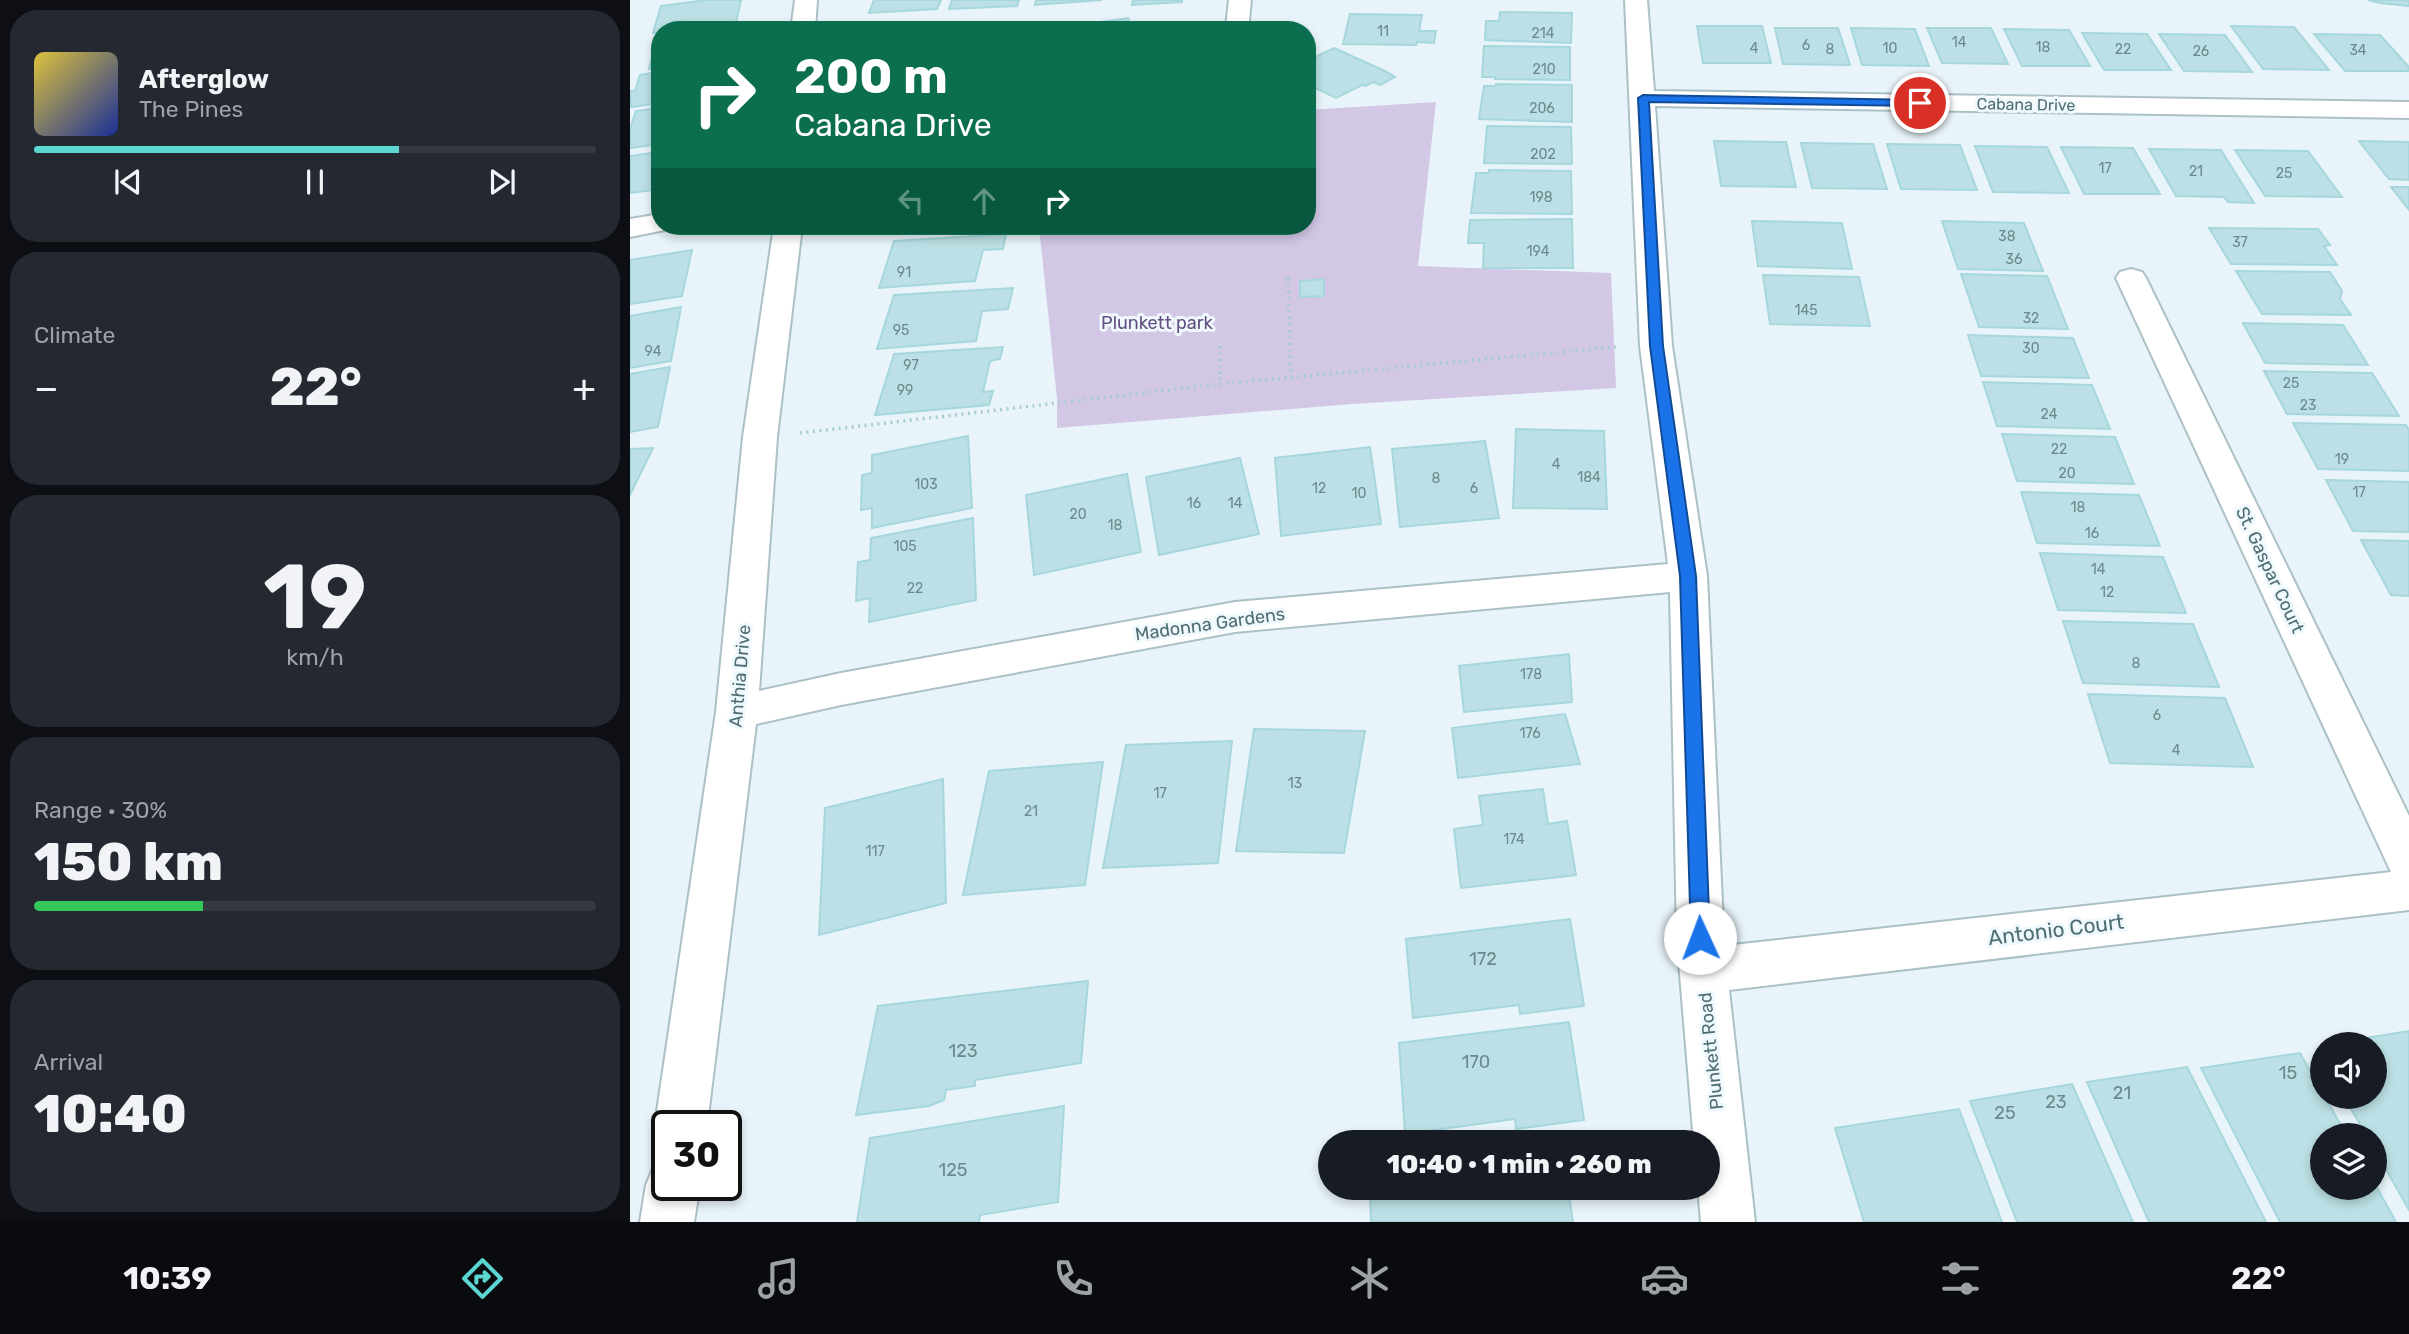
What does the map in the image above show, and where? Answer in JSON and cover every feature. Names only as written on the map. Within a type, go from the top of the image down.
[{"type":"street","points":[[804,21],[806,0]]},
{"type":"street","points":[[1238,21],[1240,0]]},
{"type":"street","name":"Plunkett Road","points":[[1636,0],[1656,346],[1688,576],[1704,971],[1728,1222]]},
{"type":"street","name":"Cabana Drive","points":[[1643,98],[2409,110]]},
{"type":"street","points":[[630,228],[651,224]]},
{"type":"street","name":"Anthia Drive","points":[[683,1110],[737,712],[760,437],[787,235]]},
{"type":"street","name":"St. Gaspar Court","points":[[2131,278],[2409,863]]},
{"type":"street","name":"Madonna Gardens","points":[[737,712],[841,689],[1235,617],[1688,576]]},
{"type":"street","name":"Antonio Court","points":[[1704,971],[2409,890]]},
{"type":"street","points":[[667,1222],[670,1201]]},
{"type":"path","points":[[1288,278],[1291,376]]},
{"type":"path","points":[[1220,346],[1220,384]]},
{"type":"path","points":[[760,437],[1291,376],[1594,347],[1656,346]]},
{"type":"green space","name":"Plunkett park","points":[[1436,102],[1418,266],[1611,273],[1616,388],[1352,404],[1057,428],[1057,398],[1040,235],[1316,235],[1316,109]]},
{"type":"building","points":[[707,0],[741,0],[736,21],[657,21],[661,6]]},
{"type":"building","points":[[874,0],[941,0],[937,9],[869,13]]},
{"type":"building","points":[[952,0],[1019,0],[1017,6],[949,9]]},
{"type":"building","points":[[1036,0],[1102,0],[1035,5]]},
{"type":"building","points":[[1133,0],[1182,0],[1182,2],[1132,5]]},
{"type":"building","points":[[2368,0],[2409,0],[2409,6],[2380,3]]},
{"type":"building","points":[[1500,12],[1572,13],[1571,43],[1485,40],[1486,21],[1499,21]]},
{"type":"building","points":[[1350,14],[1422,15],[1419,31],[1436,31],[1434,43],[1343,44]]},
{"type":"building","points":[[1128,18],[1129,21],[1107,21]]},
{"type":"building","points":[[1697,26],[1762,26],[1771,63],[1703,63]]},
{"type":"building","points":[[2231,26],[2294,27],[2329,70],[2263,69]]},
{"type":"building","points":[[1775,28],[1838,28],[1850,65],[1783,64]]},
{"type":"building","points":[[1851,28],[1915,29],[1929,66],[1862,65]]},
{"type":"building","points":[[1927,28],[1991,28],[2008,64],[1942,63]]},
{"type":"building","points":[[2004,29],[2069,30],[2090,66],[2022,66]]},
{"type":"building","points":[[2082,33],[2147,34],[2171,70],[2104,70]]},
{"type":"building","points":[[2159,34],[2225,35],[2252,72],[2184,71]]},
{"type":"building","points":[[2314,34],[2380,35],[2409,67],[2409,71],[2345,71]]},
{"type":"building","points":[[1484,46],[1570,47],[1570,80],[1482,77]]},
{"type":"building","points":[[1334,48],[1395,77],[1380,85],[1374,82],[1362,85],[1336,98],[1316,88],[1316,57]]},
{"type":"building","points":[[651,73],[651,104],[631,107],[630,91],[635,91],[640,75]]},
{"type":"building","points":[[1572,85],[1572,122],[1479,119],[1484,86]]},
{"type":"building","points":[[651,109],[651,145],[630,148],[630,129],[636,111]]},
{"type":"building","points":[[1487,126],[1571,127],[1572,164],[1484,163]]},
{"type":"building","points":[[1714,141],[1786,142],[1796,187],[1721,186]]},
{"type":"building","points":[[2359,141],[2409,142],[2409,180],[2389,179]]},
{"type":"building","points":[[1801,143],[1873,144],[1887,189],[1812,188]]},
{"type":"building","points":[[1887,144],[1960,145],[1977,190],[1901,189]]},
{"type":"building","points":[[1975,146],[2047,147],[2069,193],[1993,192]]},
{"type":"building","points":[[2061,147],[2133,148],[2160,194],[2084,194]]},
{"type":"building","points":[[2149,149],[2221,150],[2254,203],[2228,202],[2224,197],[2176,196]]},
{"type":"building","points":[[2235,150],[2308,151],[2342,197],[2265,196]]},
{"type":"building","points":[[651,153],[651,190],[630,193],[630,156]]},
{"type":"building","points":[[1489,170],[1571,171],[1572,214],[1471,213],[1476,173],[1489,173]]},
{"type":"building","points":[[2391,187],[2409,187],[2409,210]]},
{"type":"building","points":[[1572,219],[1573,268],[1483,268],[1484,243],[1468,243],[1470,220]]},
{"type":"building","points":[[1752,221],[1842,223],[1852,269],[1758,266]]},
{"type":"building","points":[[1942,221],[2024,223],[2043,271],[1958,269]]},
{"type":"building","points":[[2209,228],[2318,229],[2330,245],[2324,246],[2337,265],[2231,264]]},
{"type":"building","points":[[1006,235],[1003,249],[983,250],[975,281],[879,288],[894,241]]},
{"type":"building","points":[[692,250],[682,296],[630,304],[630,260]]},
{"type":"building","points":[[2236,271],[2330,272],[2342,291],[2340,299],[2351,315],[2262,314]]},
{"type":"building","points":[[1961,274],[2047,276],[2068,329],[1979,327]]},
{"type":"building","points":[[1763,275],[1859,277],[1870,326],[1770,324]]},
{"type":"building","points":[[1324,279],[1324,296],[1300,297],[1300,281]]},
{"type":"building","points":[[1013,288],[1008,309],[982,311],[976,341],[877,349],[894,295]]},
{"type":"building","points":[[681,307],[671,361],[630,368],[630,316]]},
{"type":"building","points":[[2243,323],[2343,325],[2368,365],[2265,363]]},
{"type":"building","points":[[1968,335],[2073,338],[2089,378],[1981,376]]},
{"type":"building","points":[[1003,347],[1000,359],[990,361],[983,392],[993,391],[989,405],[875,415],[894,354]]},
{"type":"building","points":[[670,367],[658,427],[630,432],[630,374]]},
{"type":"building","points":[[2264,371],[2372,373],[2399,416],[2287,414]]},
{"type":"building","points":[[1983,382],[2092,385],[2110,429],[1997,426]]},
{"type":"building","points":[[2293,423],[2406,425],[2409,430],[2409,471],[2318,469]]},
{"type":"building","points":[[1516,429],[1604,431],[1607,509],[1513,508]]},
{"type":"building","points":[[2002,434],[2115,437],[2134,484],[2017,481]]},
{"type":"building","points":[[968,436],[972,508],[872,528],[872,508],[861,510],[862,475],[872,473],[872,455]]},
{"type":"building","points":[[1485,441],[1499,518],[1400,527],[1392,449]]},
{"type":"building","points":[[1370,447],[1381,524],[1281,536],[1275,458]]},
{"type":"building","points":[[653,448],[630,495],[630,449]]},
{"type":"building","points":[[1240,458],[1259,534],[1159,555],[1146,477]]},
{"type":"building","points":[[1127,474],[1141,552],[1034,575],[1026,495]]},
{"type":"building","points":[[2326,480],[2409,482],[2409,532],[2353,531]]},
{"type":"building","points":[[2021,492],[2139,495],[2160,546],[2037,543]]},
{"type":"building","points":[[973,518],[976,600],[869,622],[870,598],[856,601],[858,562],[870,560],[871,538]]},
{"type":"building","points":[[2361,540],[2409,541],[2409,596],[2391,595]]},
{"type":"building","points":[[2040,553],[2163,557],[2186,613],[2058,610]]},
{"type":"building","points":[[2063,621],[2193,624],[2219,687],[2083,683]]},
{"type":"building","points":[[1569,654],[1572,702],[1464,712],[1459,666]]},
{"type":"building","points":[[2088,694],[2225,698],[2253,767],[2110,763]]},
{"type":"building","points":[[1565,714],[1580,764],[1458,778],[1452,728]]},
{"type":"building","points":[[1254,729],[1365,731],[1344,853],[1236,851]]},
{"type":"building","points":[[1232,741],[1218,863],[1103,868],[1126,745]]},
{"type":"building","points":[[1103,762],[1085,885],[963,895],[989,771]]},
{"type":"building","points":[[943,779],[946,903],[819,935],[825,808]]},
{"type":"building","points":[[1543,789],[1548,824],[1567,821],[1576,875],[1461,888],[1454,829],[1483,825],[1479,796]]},
{"type":"building","points":[[1570,919],[1584,1006],[1520,1014],[1519,1005],[1413,1018],[1406,939]]},
{"type":"building","points":[[1088,981],[1081,1063],[975,1080],[975,1086],[946,1090],[944,1100],[929,1106],[856,1115],[878,1006]]},
{"type":"building","points":[[1569,1022],[1584,1120],[1516,1129],[1515,1119],[1434,1130],[1405,1130],[1399,1043]]},
{"type":"building","points":[[2409,1031],[2409,1210],[2387,1171],[2387,1123],[2359,1123],[2351,1109],[2387,1109],[2387,1035]]},
{"type":"building","points":[[2300,1053],[2310,1071],[2310,1109],[2332,1109],[2340,1123],[2310,1123],[2310,1200],[2384,1200],[2396,1222],[2280,1222],[2201,1068]]},
{"type":"building","points":[[2187,1067],[2266,1222],[2149,1222],[2087,1082]]},
{"type":"building","points":[[2072,1084],[2133,1222],[2017,1222],[1970,1101]]},
{"type":"building","points":[[1064,1106],[1058,1202],[980,1215],[979,1222],[857,1222],[870,1138]]},
{"type":"building","points":[[1959,1109],[2002,1222],[1864,1222],[1835,1128]]},
{"type":"building","points":[[1370,1200],[1570,1200],[1573,1222],[1371,1222]]},
{"type":"route","points":[[1700,938],[1688,576],[1656,346],[1643,98],[1920,103]]}]
